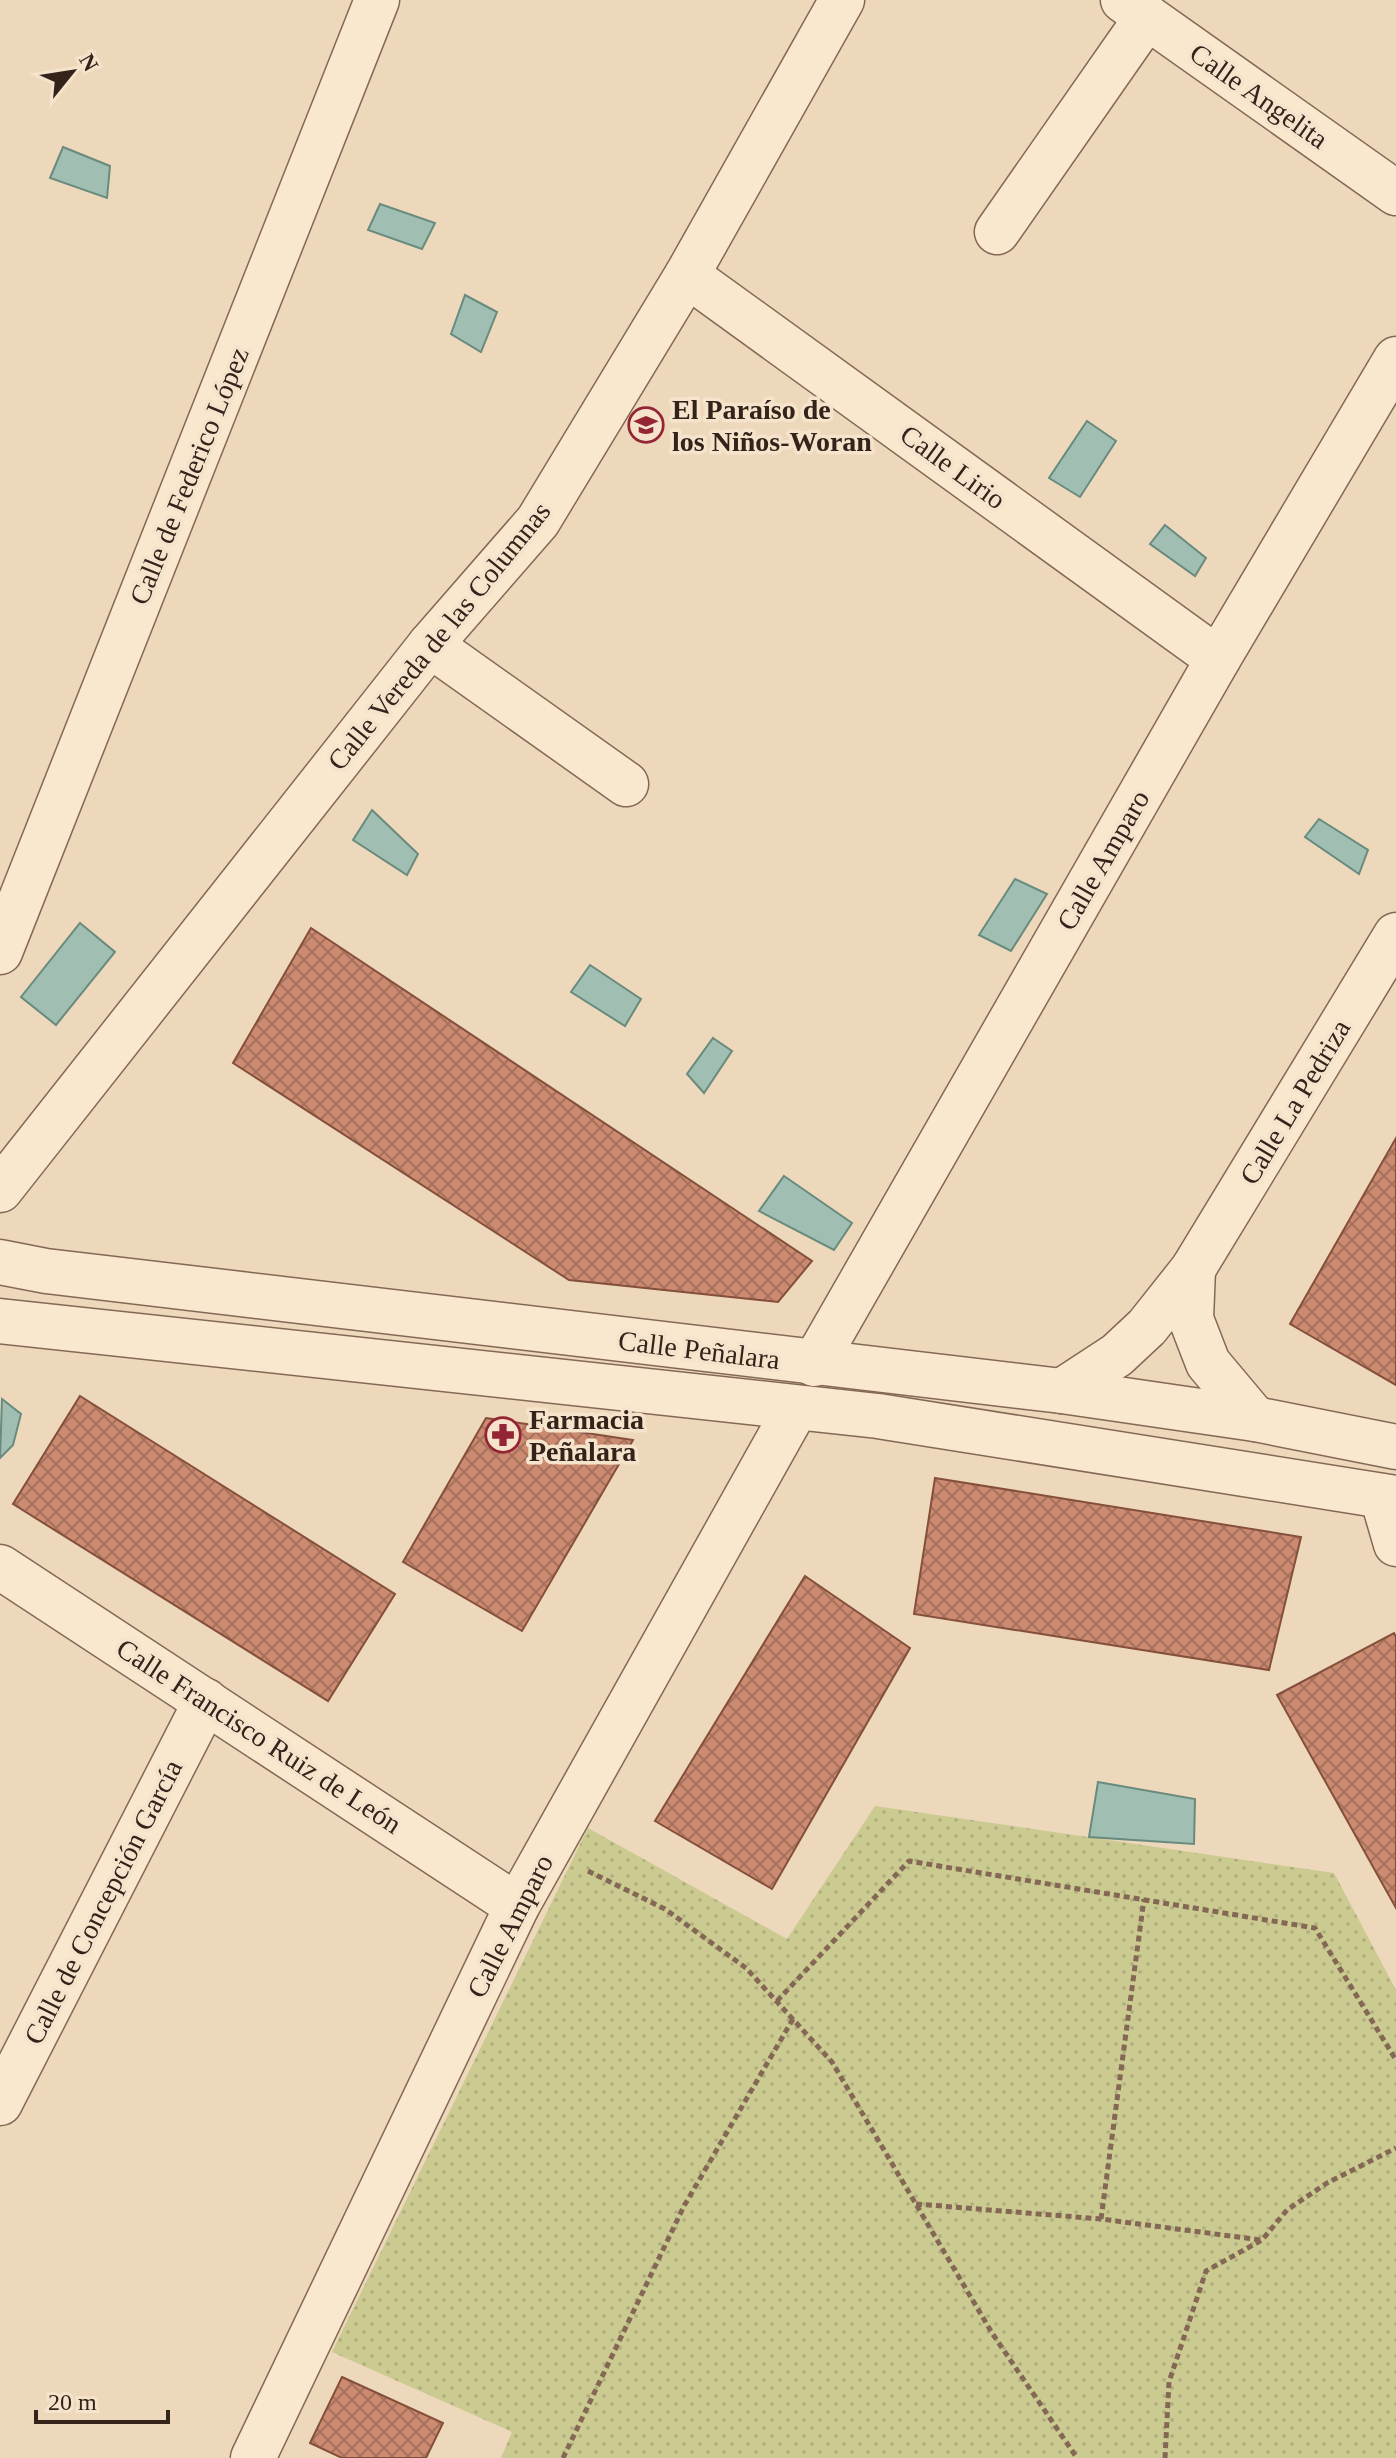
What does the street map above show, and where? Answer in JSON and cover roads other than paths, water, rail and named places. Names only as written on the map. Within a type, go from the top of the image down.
[{"type":"street","name":"Calle de Federico López","points":[[0,952],[377,0]]},
{"type":"street","name":"Calle Vereda de las Columnas","points":[[2,1184],[430,645],[538,521],[687,275],[842,0]]},
{"type":"street","name":"Calle Angelita","points":[[1135,8],[1396,193]]},
{"type":"street","points":[[997,232],[1135,8]]},
{"type":"street","name":"Calle Lirio","points":[[687,275],[1218,659]]},
{"type":"street","name":"Calle Amparo","points":[[814,1364],[1218,659],[1396,359]]},
{"type":"street","points":[[430,645],[626,784]]},
{"type":"street","name":"Calle La Pedriza","points":[[1062,1391],[1117,1355],[1147,1327],[1193,1269],[1396,935]]},
{"type":"street","name":"Calle Peñalara","points":[[0,1262],[46,1271],[1062,1391],[1255,1419],[1396,1447]]},
{"type":"street","name":"Calle La Pedriza","points":[[1193,1269],[1191,1319],[1208,1363],[1255,1419]]},
{"type":"street","name":"Calle Peñalara","points":[[0,1321],[878,1416],[1389,1497]]},
{"type":"street","name":"Calle Amparo","points":[[253,2458],[517,1906],[796,1408]]},
{"type":"street","points":[[1389,1497],[1396,1544]]},
{"type":"street","name":"Calle Francisco Ruiz de León","points":[[0,1567],[517,1906]]},
{"type":"street","name":"Calle de Concepción García","points":[[0,2103],[206,1701]]},
{"type":"place","name":"El Paraíso de los Niños-Woran","points":[[646,425]]},
{"type":"place","name":"Farmacia Peñalara","points":[[503,1435]]}]
